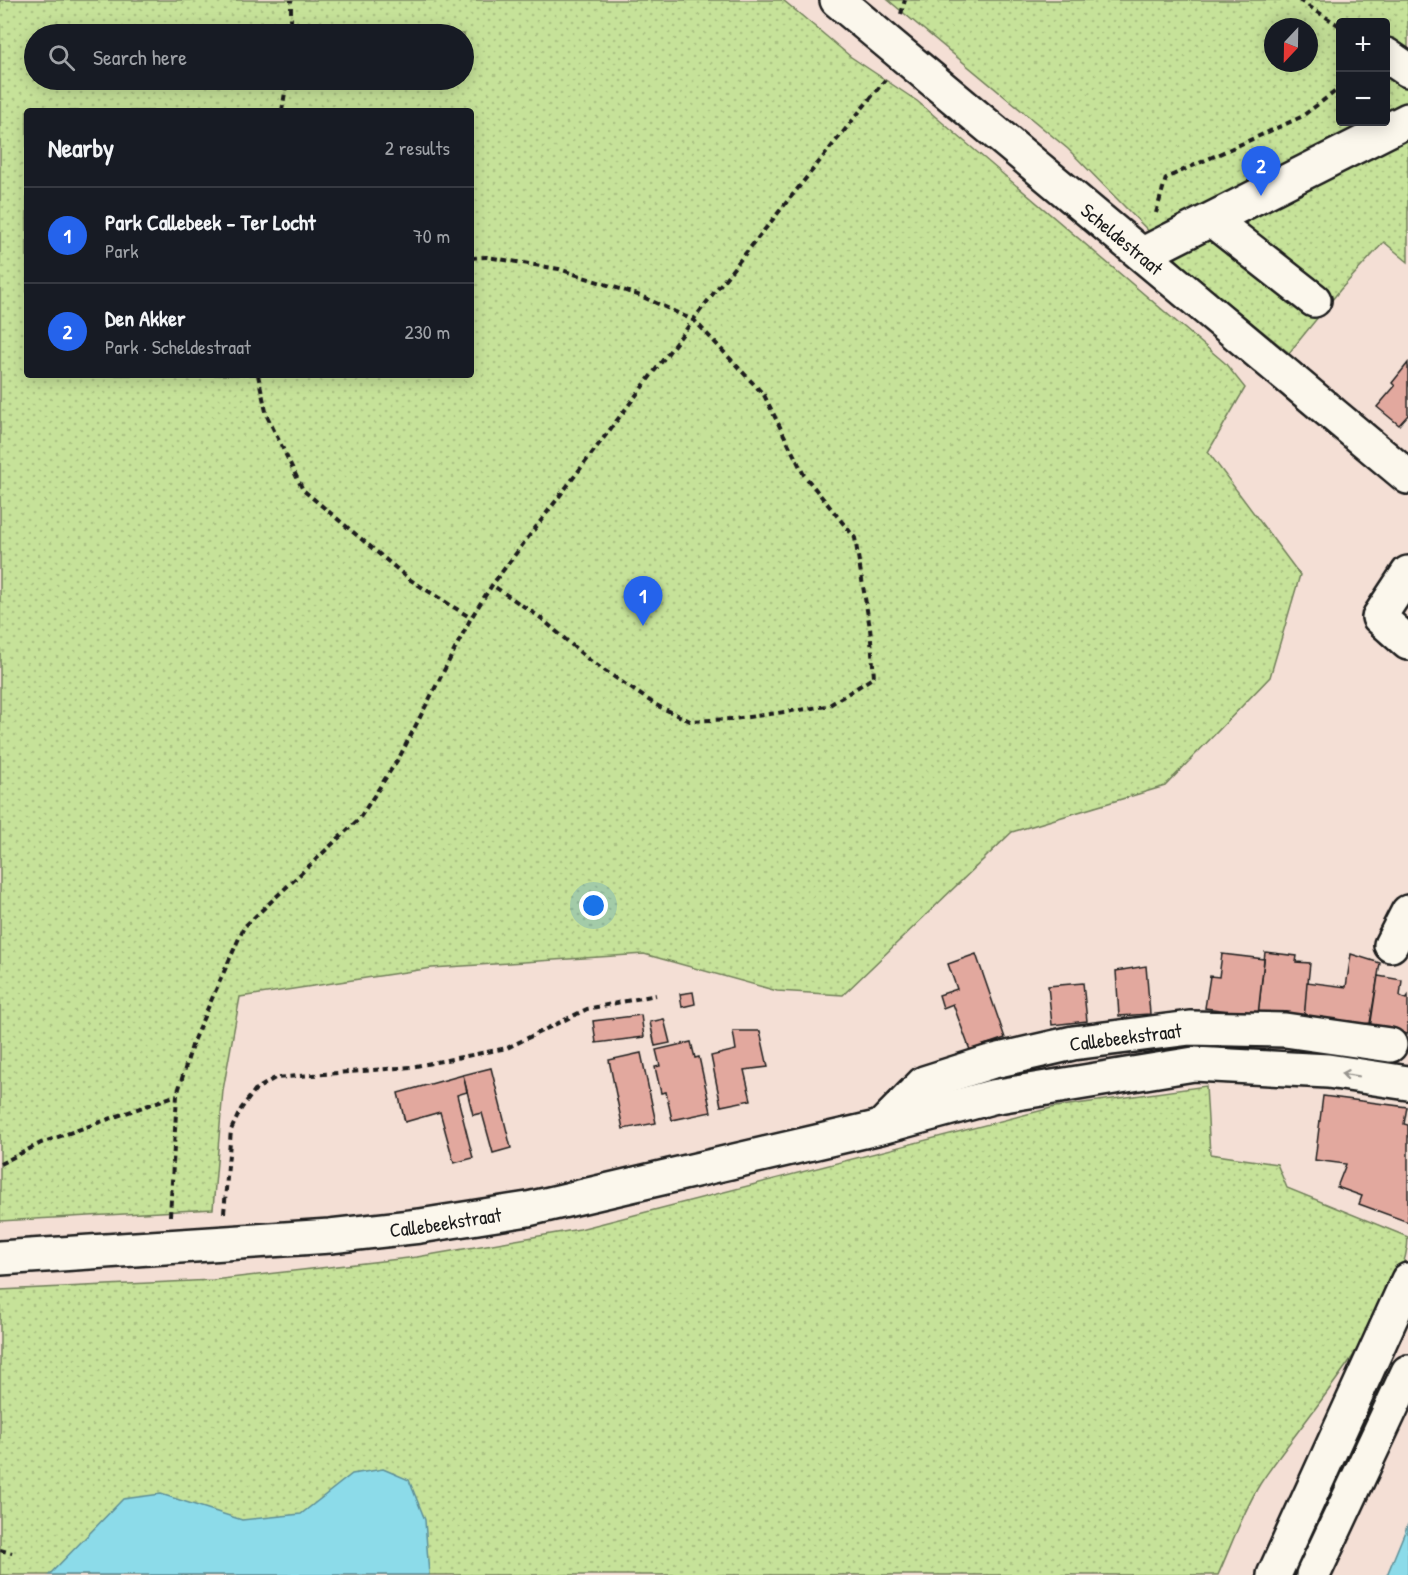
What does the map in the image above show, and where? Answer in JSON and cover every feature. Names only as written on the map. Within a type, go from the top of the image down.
[{"type":"street","name":"Scheldestraat","points":[[837,0],[1408,477]]},
{"type":"street","points":[[1390,58],[1408,70]]},
{"type":"street","points":[[1143,255],[1408,120]]},
{"type":"street","points":[[1212,220],[1314,300]]},
{"type":"street","points":[[1408,573],[1379,617],[1408,643]]},
{"type":"street","points":[[1391,945],[1408,912]]},
{"type":"street","name":"Callebeekstraat","points":[[882,1127],[924,1083],[990,1062],[1074,1043],[1190,1028],[1285,1030],[1390,1045]]},
{"type":"street","name":"Callebeekstraat","points":[[0,1258],[222,1243],[420,1226],[528,1209],[882,1127],[992,1097],[1194,1064],[1329,1071],[1408,1083]]},
{"type":"street","points":[[1274,1575],[1408,1280]]},
{"type":"street","points":[[1312,1575],[1408,1371]]},
{"type":"path","points":[[291,0],[291,24]]},
{"type":"path","points":[[1299,0],[1336,23]]},
{"type":"path","points":[[168,1246],[177,1095],[194,1039],[244,927],[359,819],[400,756],[471,618],[492,585],[695,321],[716,290],[791,200],[904,55]]},
{"type":"path","points":[[282,108],[285,90]]},
{"type":"path","points":[[1143,255],[1166,178],[1301,117],[1336,92]]},
{"type":"path","points":[[474,258],[487,257],[559,269],[640,296],[695,321],[764,395],[804,475],[855,538],[870,628],[874,677],[828,706],[734,719],[690,721],[656,705],[589,660],[542,618],[492,585]]},
{"type":"path","points":[[259,378],[267,416],[303,490],[409,579],[471,618]]},
{"type":"path","points":[[222,1243],[231,1130],[241,1109],[255,1090],[275,1078],[411,1067],[507,1048],[587,1009],[656,995]]},
{"type":"path","points":[[0,1164],[41,1143],[177,1095]]},
{"type":"path","points":[[0,1550],[12,1553]]},
{"type":"green space","points":[[0,0],[783,0],[851,57],[917,101],[1225,363],[1245,388],[1208,452],[1300,575],[1270,677],[1165,786],[1012,832],[843,995],[777,991],[644,954],[432,968],[240,997],[223,1090],[213,1209],[0,1221]]},
{"type":"green space","points":[[888,0],[1408,0],[1408,262],[1384,242],[1340,290],[1289,353],[1185,268],[1068,149]]},
{"type":"green space","points":[[1206,1086],[1210,1154],[1277,1164],[1287,1188],[1408,1237],[1403,1264],[1390,1295],[1371,1329],[1260,1484],[1218,1575],[0,1575],[0,1290],[213,1280],[417,1257],[580,1229],[1055,1107]]},
{"type":"water","points":[[383,1469],[409,1480],[425,1520],[429,1575],[49,1575],[123,1499],[161,1494],[242,1520],[301,1514],[352,1474]]},
{"type":"water","points":[[1408,1524],[1408,1575],[1387,1575]]},
{"type":"building","points":[[1408,363],[1408,415],[1399,425],[1377,407],[1395,386],[1392,383]]},
{"type":"building","points":[[1265,952],[1297,956],[1296,962],[1310,963],[1304,1021],[1258,1015]]},
{"type":"building","points":[[976,954],[1005,1038],[970,1050],[953,1004],[943,1008],[939,995],[957,989],[948,964]]},
{"type":"building","points":[[1222,954],[1264,959],[1258,1015],[1205,1008],[1210,976],[1219,977]]},
{"type":"building","points":[[1351,954],[1380,963],[1370,1023],[1345,1027],[1304,1021],[1307,982],[1346,987]]},
{"type":"building","points":[[1146,966],[1150,1014],[1119,1016],[1116,971]]},
{"type":"building","points":[[1378,976],[1402,980],[1400,996],[1406,999],[1408,996],[1408,1034],[1370,1028]]},
{"type":"building","points":[[1083,983],[1087,1021],[1052,1025],[1048,986]]},
{"type":"building","points":[[693,992],[695,1004],[682,1007],[680,994]]},
{"type":"building","points":[[641,1015],[644,1037],[596,1043],[593,1021]]},
{"type":"building","points":[[664,1019],[670,1043],[655,1046],[650,1022]]},
{"type":"building","points":[[733,1031],[760,1031],[768,1067],[744,1070],[751,1100],[721,1106],[711,1056],[736,1050]]},
{"type":"building","points":[[691,1042],[695,1058],[699,1057],[711,1112],[672,1120],[666,1092],[661,1093],[655,1067],[660,1066],[656,1050]]},
{"type":"building","points":[[641,1053],[656,1123],[623,1129],[609,1060]]},
{"type":"building","points":[[491,1068],[511,1148],[493,1153],[482,1113],[473,1115],[463,1075]]},
{"type":"building","points":[[463,1075],[467,1092],[457,1095],[473,1158],[454,1163],[440,1112],[405,1122],[398,1093]]},
{"type":"building","points":[[1323,1096],[1407,1107],[1404,1124],[1408,1125],[1408,1222],[1359,1204],[1362,1196],[1337,1187],[1346,1164],[1315,1160]]},
{"type":"place","name":"Den Akker","points":[[1261,196]]},
{"type":"place","name":"Park Callebeek - Ter Locht","points":[[643,626]]}]
